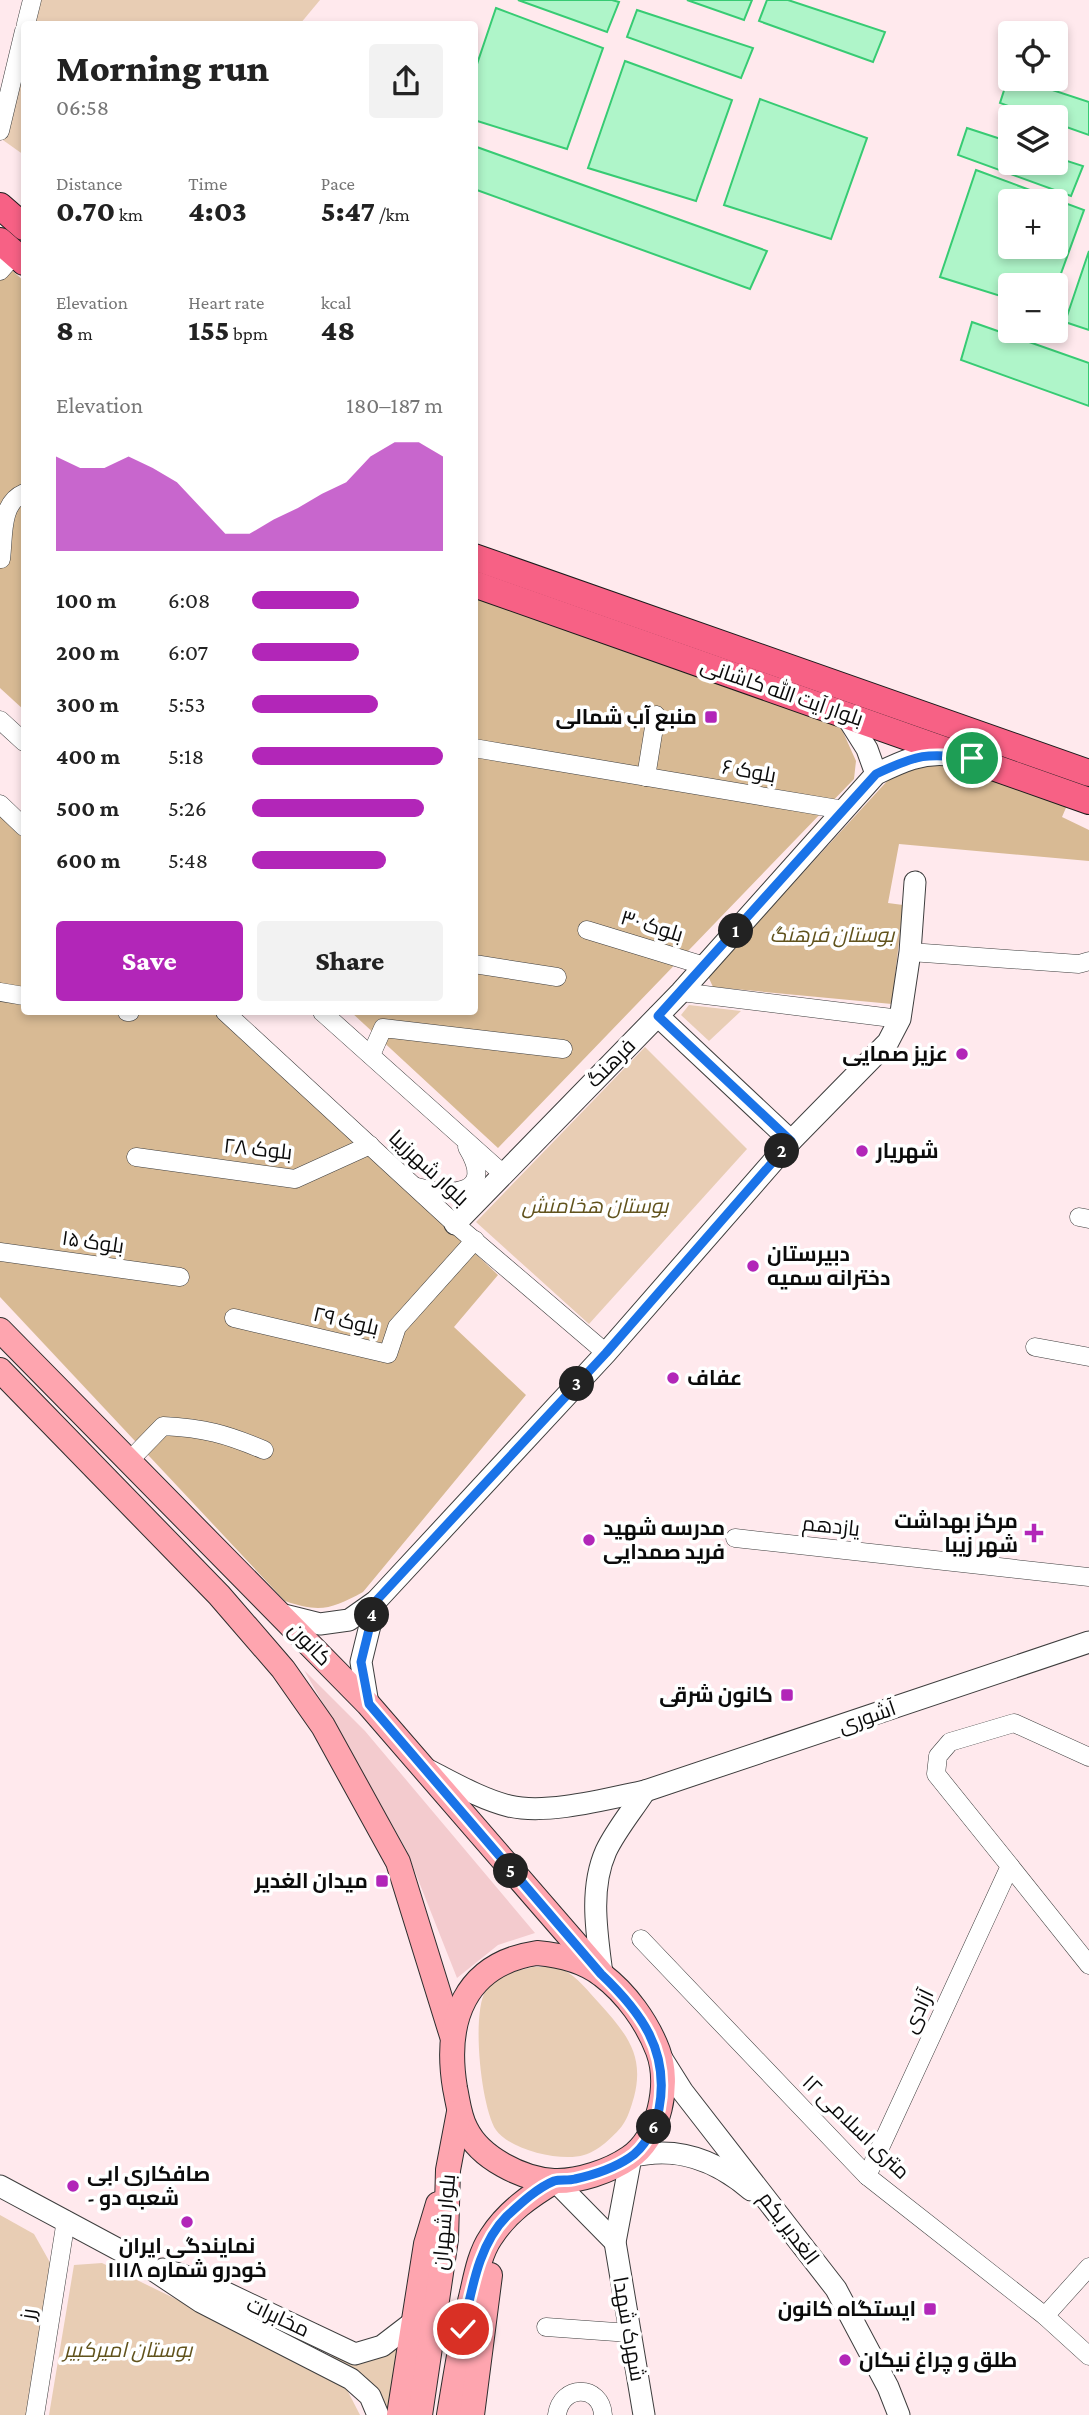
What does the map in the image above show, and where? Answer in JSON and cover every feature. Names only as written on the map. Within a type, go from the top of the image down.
[{"type":"main road","points":[[0,206],[21,224]]},
{"type":"main road","name":"بلوار آیت الله کاشانی","points":[[478,558],[1089,773]]},
{"type":"main road","name":"بلوار آیت الله کاشانی","points":[[478,585],[1089,801]]},
{"type":"main road","name":"کانون","points":[[0,1330],[369,1704],[601,1974]]},
{"type":"main road","name":"کانون","points":[[0,1370],[204,1579],[283,1669],[323,1726],[398,1862],[452,2036]]},
{"type":"main road","points":[[148,1524],[158,1527],[166,1526],[172,1521],[174,1514],[171,1504]]},
{"type":"main road","points":[[204,1579],[198,1572],[204,1557],[213,1553],[225,1558]]},
{"type":"main road","points":[[537,1953],[558,1955],[581,1962],[601,1974],[627,1998],[645,2025],[658,2053],[662,2079],[657,2118],[652,2132],[631,2157],[610,2168],[574,2180],[541,2179],[512,2169],[484,2151],[466,2130],[459,2112],[451,2056],[452,2036],[464,2002],[474,1984],[485,1973],[516,1957],[537,1953]]},
{"type":"main road","name":"بلوار شهران","points":[[420,2415],[446,2239],[448,2170],[459,2112]]},
{"type":"main road","points":[[399,2415],[426,2244],[448,2170]]},
{"type":"main road","name":"بلوار شهران","points":[[449,2415],[463,2329],[477,2270],[489,2239],[506,2217],[531,2196],[555,2181]]},
{"type":"main road","points":[[472,2415],[491,2266],[506,2217]]},
{"type":"street","points":[[27,21],[32,0]]},
{"type":"street","points":[[0,131],[21,44]]},
{"type":"street","points":[[1,559],[6,509],[12,499],[21,494]]},
{"type":"street","points":[[845,714],[867,749],[876,774],[909,758],[934,754],[972,758]]},
{"type":"street","points":[[646,777],[656,715]]},
{"type":"street","points":[[0,720],[21,739]]},
{"type":"street","name":"بلوک ۶","points":[[478,749],[844,810]]},
{"type":"street","name":"فرهنگ","points":[[455,1224],[681,992],[876,774]]},
{"type":"street","points":[[0,804],[21,824]]},
{"type":"street","points":[[281,1614],[320,1624],[349,1620],[376,1601],[606,1353],[791,1141],[888,1042],[900,1019],[910,952],[915,882]]},
{"type":"street","name":"بلوک ۳۰","points":[[587,930],[705,966]]},
{"type":"street","points":[[910,952],[1079,964],[1089,961]]},
{"type":"street","points":[[478,965],[557,977]]},
{"type":"street","points":[[0,992],[21,996]]},
{"type":"street","points":[[681,992],[900,1019]]},
{"type":"street","name":"بلوار شهرزیبا","points":[[228,1015],[455,1224],[606,1353]]},
{"type":"street","name":"بلوار شهرزیبا","points":[[326,1015],[502,1173]]},
{"type":"street","points":[[658,1016],[791,1141]]},
{"type":"street","points":[[371,1055],[383,1028],[563,1049]]},
{"type":"street","points":[[414,1186],[449,1193],[463,1192],[473,1183],[477,1168],[461,1137]]},
{"type":"street","name":"بلوک ۲۸","points":[[136,1157],[295,1178],[370,1145]]},
{"type":"street","name":"بلوک ۲۹","points":[[234,1318],[388,1354],[397,1327],[474,1240]]},
{"type":"street","name":"بلوک ۱۵","points":[[0,1252],[180,1278]]},
{"type":"street","points":[[1035,1348],[1089,1357]]},
{"type":"street","points":[[129,1461],[163,1426],[197,1427],[264,1450]]},
{"type":"street","name":"یازدهم","points":[[735,1538],[1089,1577]]},
{"type":"street","points":[[369,1704],[361,1662],[376,1601]]},
{"type":"street","name":"آشوری","points":[[424,1769],[472,1792],[510,1806],[552,1808],[645,1791],[1089,1642]]},
{"type":"street","points":[[1089,1757],[1014,1723],[950,1742],[938,1756],[936,1774],[1089,1965]]},
{"type":"street","points":[[601,1974],[595,1918],[598,1878],[606,1852],[645,1791]]},
{"type":"street","name":"آزادی","points":[[867,2176],[1010,1866]]},
{"type":"street","name":"۱۲ متری اسلامی","points":[[641,1939],[867,2176],[1045,2316],[1089,2356]]},
{"type":"street","name":"الغدیر یکم","points":[[658,2053],[683,2092],[836,2290],[888,2387],[899,2415]]},
{"type":"street","points":[[615,2242],[631,2157],[645,2153],[699,2157],[716,2164],[781,2216]]},
{"type":"street","points":[[555,2181],[615,2242]]},
{"type":"street","name":"مخابرات","points":[[0,2186],[138,2260],[201,2302],[351,2379],[370,2396],[378,2415]]},
{"type":"street","name":"رز","points":[[35,2415],[66,2220]]},
{"type":"street","name":"شهرک شهدا","points":[[615,2242],[644,2415]]},
{"type":"street","name":"مخابرات","points":[[138,2260],[203,2282],[355,2354],[382,2346],[412,2323]]},
{"type":"street","points":[[1045,2316],[1089,2267]]},
{"type":"street","points":[[545,2327],[630,2333]]},
{"type":"street","points":[[557,2415],[562,2400],[574,2392],[582,2391],[595,2397],[600,2403],[603,2415]]},
{"type":"shaded area","points":[[518,0],[612,0],[619,2],[607,32]]},
{"type":"shaded area","points":[[687,0],[752,0],[744,20]]},
{"type":"shaded area","points":[[767,0],[788,0],[885,32],[873,62],[759,21]]},
{"type":"shaded area","points":[[496,8],[603,48],[567,149],[478,121],[478,61]]},
{"type":"shaded area","points":[[637,10],[753,48],[741,78],[627,37]]},
{"type":"shaded area","points":[[625,61],[732,100],[696,201],[588,168]]},
{"type":"shaded area","points":[[1004,91],[1056,91],[1089,102],[1089,135],[1068,128],[1068,105],[1000,103]]},
{"type":"shaded area","points":[[760,99],[867,138],[831,239],[724,205]]},
{"type":"shaded area","points":[[967,128],[998,138],[998,170],[958,155]]},
{"type":"shaded area","points":[[478,147],[767,251],[750,289],[478,190]]},
{"type":"shaded area","points":[[1068,161],[1083,166],[1071,196],[1068,195],[1068,189],[1052,189],[1013,175],[1068,175]]},
{"type":"shaded area","points":[[976,170],[1027,189],[998,189],[998,259],[1066,259],[1061,273],[998,273],[998,295],[940,277]]},
{"type":"shaded area","points":[[1068,204],[1084,210],[1068,254]]},
{"type":"shaded area","points":[[1089,251],[1089,330],[1068,323],[1068,313]]},
{"type":"shaded area","points":[[972,322],[998,331],[998,343],[1032,343],[1089,363],[1089,406],[961,360]]},
{"type":"shaded area","points":[[304,1670],[365,1731],[535,1933],[498,1945],[457,1978],[406,1849]]},
{"type":"green space","points":[[35,0],[320,0],[302,21],[30,21]]},
{"type":"green space","points":[[21,55],[21,153],[0,138]]},
{"type":"green space","points":[[0,260],[21,278],[21,707],[0,688]]},
{"type":"green space","points":[[478,596],[839,723],[856,761],[854,779],[498,1148],[354,1015],[478,1015]]},
{"type":"green space","name":"بوستان فرهنگ","points":[[943,763],[1068,803],[1062,817],[1089,830],[1089,861],[899,844],[888,903],[903,905],[892,1004],[713,987],[708,976],[889,779],[914,769]]},
{"type":"green space","points":[[0,804],[21,824],[21,1015],[223,1015],[498,1275],[454,1327],[526,1395],[363,1592],[334,1605],[308,1607],[285,1601],[0,1297]]},
{"type":"green space","points":[[689,1005],[741,1011],[709,1041],[681,1015]]},
{"type":"green space","name":"بوستان هخامنش","points":[[645,1047],[747,1149],[589,1324],[476,1222]]},
{"type":"green space","points":[[533,1967],[560,1969],[574,1977],[617,2024],[635,2057],[637,2082],[626,2120],[605,2143],[584,2155],[563,2157],[537,2153],[512,2143],[496,2130],[486,2102],[480,2060],[479,2018],[486,1990],[507,1974]]},
{"type":"green space","points":[[0,2215],[34,2234],[52,2266],[28,2415],[0,2415]]},
{"type":"green space","name":"بوستان امیرکبیر","points":[[102,2263],[342,2380],[360,2415],[49,2415],[74,2265]]},
{"type":"green space","points":[[404,2333],[391,2415],[331,2358],[335,2352]]},
{"type":"place","name":"منبع آب شمالی","points":[[711,717]]},
{"type":"place","name":"عزیز صمایی","points":[[962,1054]]},
{"type":"place","name":"شهریار","points":[[862,1151]]},
{"type":"place","name":"دبیرستان دخترانه سمیه","points":[[753,1266]]},
{"type":"place","name":"عفاف","points":[[673,1378]]},
{"type":"place","name":"مرکز بهداشت شهر زیبا","points":[[1034,1533]]},
{"type":"place","name":"مدرسه شهید فرید صمدایی","points":[[589,1540]]},
{"type":"place","name":"کانون شرقی","points":[[787,1695]]},
{"type":"place","name":"میدان الغدیر","points":[[382,1881]]},
{"type":"place","name":"صافکاری ابی - شعبه دو","points":[[73,2186]]},
{"type":"place","name":"نمایندگی ایران خودرو شماره ۱۱۱۸","points":[[187,2222]]},
{"type":"place","name":"ایستگاه کانون","points":[[930,2309]]},
{"type":"place","name":"طلق و چراغ نیکان","points":[[845,2360]]},
{"type":"route","points":[[463,2329],[477,2270],[489,2239],[506,2217],[531,2196],[555,2181],[574,2180],[610,2168],[631,2157],[652,2132],[660,2105],[662,2079],[658,2053],[645,2025],[627,1998],[601,1974],[471,1826],[369,1704],[361,1662],[376,1601],[606,1353],[791,1141],[658,1016],[876,774],[909,758],[934,754],[972,758]]}]
